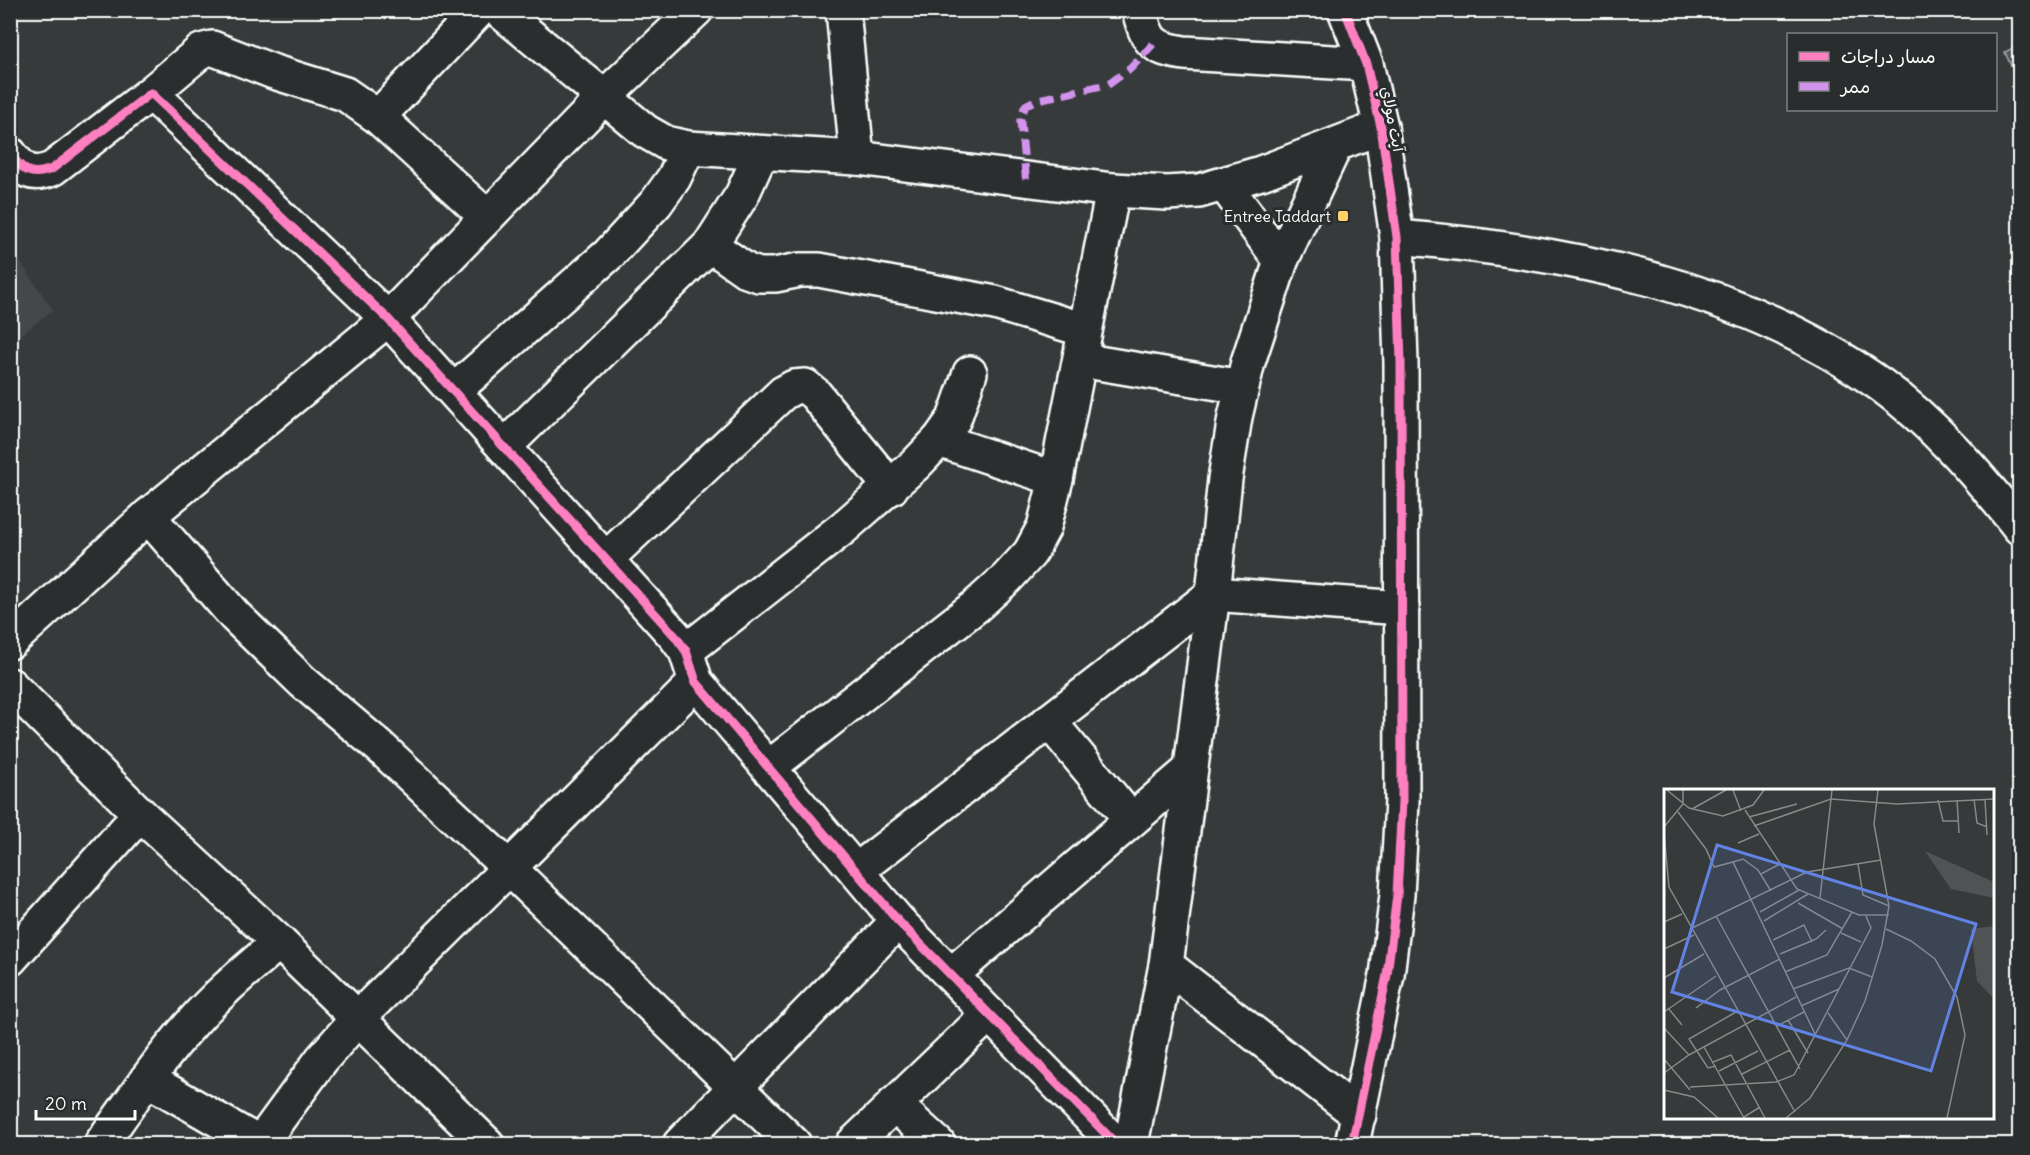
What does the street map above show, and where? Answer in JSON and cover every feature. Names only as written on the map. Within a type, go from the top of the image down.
[{"type":"street","points":[[378,117],[479,10]]},
{"type":"street","points":[[499,10],[645,131],[666,143],[688,148],[857,158],[1113,190],[1167,193],[1199,191],[1224,184],[1335,146],[1381,127]]},
{"type":"street","points":[[10,642],[148,516],[388,318],[605,96],[696,10]]},
{"type":"street","points":[[843,10],[857,158]]},
{"type":"street","points":[[1139,10],[1146,34],[1153,44],[1165,50],[1366,64]]},
{"type":"street","name":"آيت مولاي","points":[[1345,10],[1366,64],[1381,127],[1397,237],[1401,363],[1402,801],[1397,895],[1387,975],[1355,1130]]},
{"type":"street","points":[[10,154],[19,166],[27,171],[42,173],[52,169],[151,93],[201,51],[212,48],[274,72],[345,94],[378,117],[487,217]]},
{"type":"street","points":[[151,93],[388,318],[675,636],[686,651],[696,682],[898,921],[1116,1144]]},
{"type":"street","points":[[1131,1144],[1166,965],[1213,594],[1225,479],[1242,387],[1281,261],[1335,146]]},
{"type":"street","points":[[454,391],[609,254],[656,203],[674,178],[688,148]]},
{"type":"street","points":[[504,447],[710,245],[742,195],[761,153]]},
{"type":"street","points":[[1224,184],[1281,261]]},
{"type":"street","points":[[768,768],[976,606],[1030,553],[1044,527],[1056,479],[1113,190]]},
{"type":"street","points":[[1397,237],[1453,242],[1597,264],[1661,282],[1755,316],[1813,343],[1881,386],[1940,435],[1994,495],[2019,528]]},
{"type":"street","points":[[710,245],[747,271],[759,275],[775,275],[800,270],[830,272],[996,303],[1083,345],[1242,387]]},
{"type":"street","points":[[686,651],[891,488],[939,440],[954,419],[970,372]]},
{"type":"street","points":[[606,560],[783,393],[794,387],[805,386],[814,394],[891,488]]},
{"type":"street","points":[[939,440],[1056,479]]},
{"type":"street","points":[[148,516],[235,616],[303,682],[363,732],[509,868],[794,1144]]},
{"type":"street","points":[[856,871],[1213,594],[1402,608]]},
{"type":"street","points":[[147,1078],[260,1144],[322,1059],[358,1018],[696,682]]},
{"type":"street","points":[[16,701],[279,942],[487,1144]]},
{"type":"street","points":[[1049,722],[1131,820]]},
{"type":"street","points":[[951,975],[1190,770]]},
{"type":"street","points":[[10,958],[140,814]]},
{"type":"street","points":[[680,1144],[898,921]]},
{"type":"street","points":[[101,1144],[147,1078],[192,1022],[231,983],[279,942]]},
{"type":"street","points":[[1166,965],[1355,1130]]},
{"type":"street","points":[[853,1144],[989,1014]]},
{"type":"street","points":[[894,1104],[938,1144]]},
{"type":"shaded area","points":[[2019,45],[2019,85],[2005,52]]},
{"type":"shaded area","points":[[11,248],[53,310],[10,342]]},
{"type":"marked path","points":[[1026,179],[1020,117],[1026,105],[1036,100],[1109,84],[1131,68],[1153,44]]},
{"type":"cycle path","points":[[1345,10],[1366,64],[1381,127],[1397,237],[1401,363],[1402,801],[1397,895],[1387,975],[1352,1144]]},
{"type":"cycle path","points":[[10,154],[19,165],[28,171],[38,172],[52,169],[151,93],[388,319],[675,636],[686,651],[696,682],[898,921],[1116,1144]]},
{"type":"place","name":"Entree Taddart","points":[[1343,216]]}]
